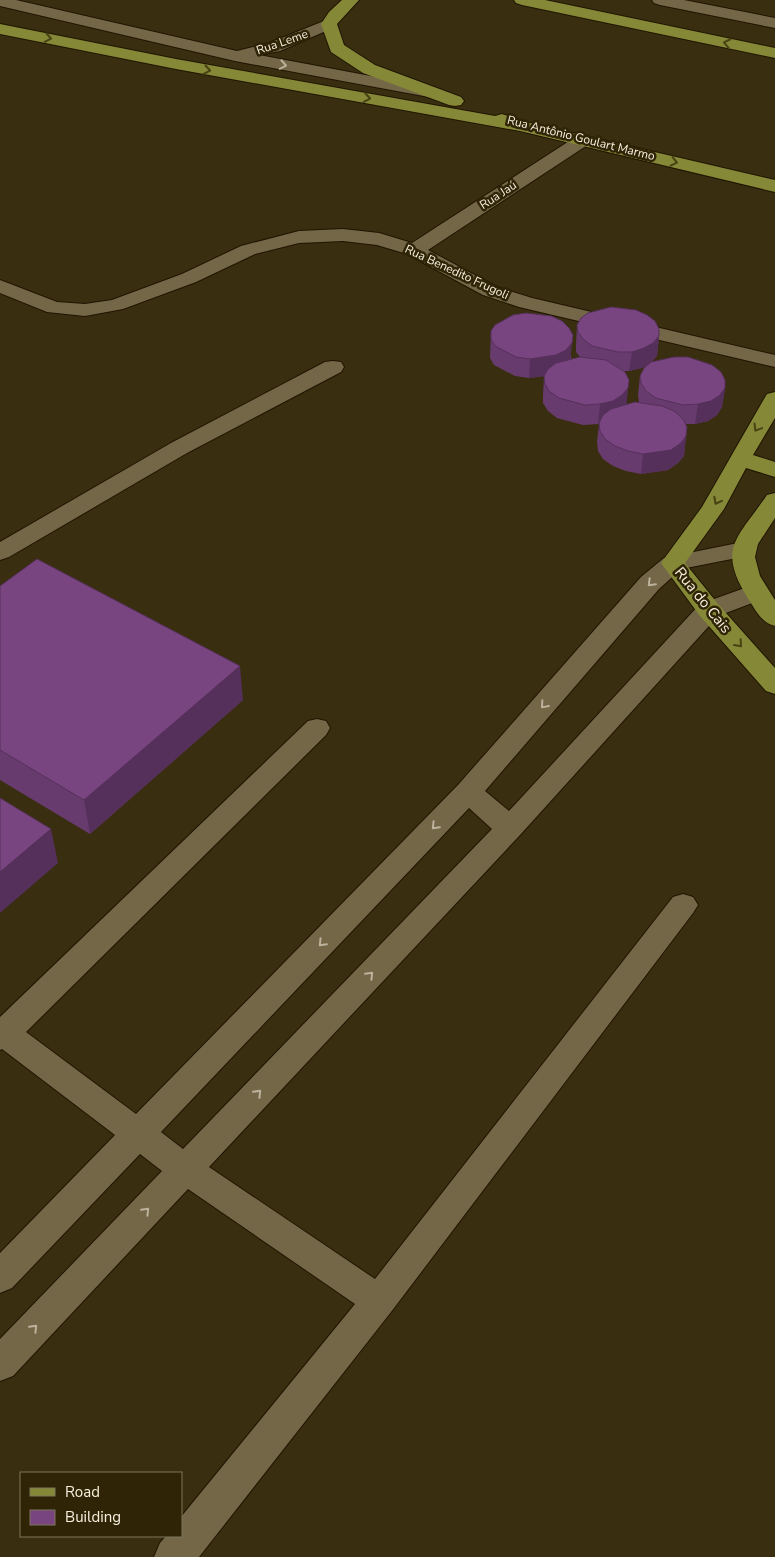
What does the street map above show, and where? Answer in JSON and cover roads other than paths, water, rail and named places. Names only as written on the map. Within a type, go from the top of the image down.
[{"type":"main road","points":[[329,24],[335,15],[351,0]]},
{"type":"main road","points":[[522,0],[775,52]]},
{"type":"main road","name":"Rua Antônio Goulart Marmo","points":[[329,24],[337,48],[369,69],[520,126],[775,186]]},
{"type":"main road","points":[[0,28],[176,64],[520,126]]},
{"type":"main road","name":"Rua do Cais","points":[[775,399],[712,509],[673,563],[709,610],[775,685]]},
{"type":"main road","points":[[740,458],[775,470]]},
{"type":"main road","points":[[775,500],[743,550],[746,573],[756,592],[775,618]]},
{"type":"lane","points":[[660,0],[775,23]]},
{"type":"lane","points":[[0,1],[235,56],[429,92]]},
{"type":"lane","name":"Rua Leme","points":[[235,56],[274,47],[329,24]]},
{"type":"lane","name":"Rua Jaú","points":[[414,250],[583,140]]},
{"type":"lane","name":"Rua Benedito Frugoli","points":[[0,286],[54,308],[85,310],[116,305],[189,278],[248,250],[299,237],[343,235],[380,239],[414,250],[490,291],[526,303],[775,361]]},
{"type":"lane","points":[[0,552],[179,448],[333,367]]},
{"type":"lane","points":[[0,1277],[468,792],[650,583],[673,563],[743,550]]},
{"type":"lane","points":[[0,1364],[510,828],[709,610],[756,592]]},
{"type":"lane","points":[[317,728],[2,1035],[139,1133],[185,1169],[379,1301]]},
{"type":"lane","points":[[468,792],[510,828]]},
{"type":"lane","points":[[174,1557],[379,1301],[683,905]]}]
